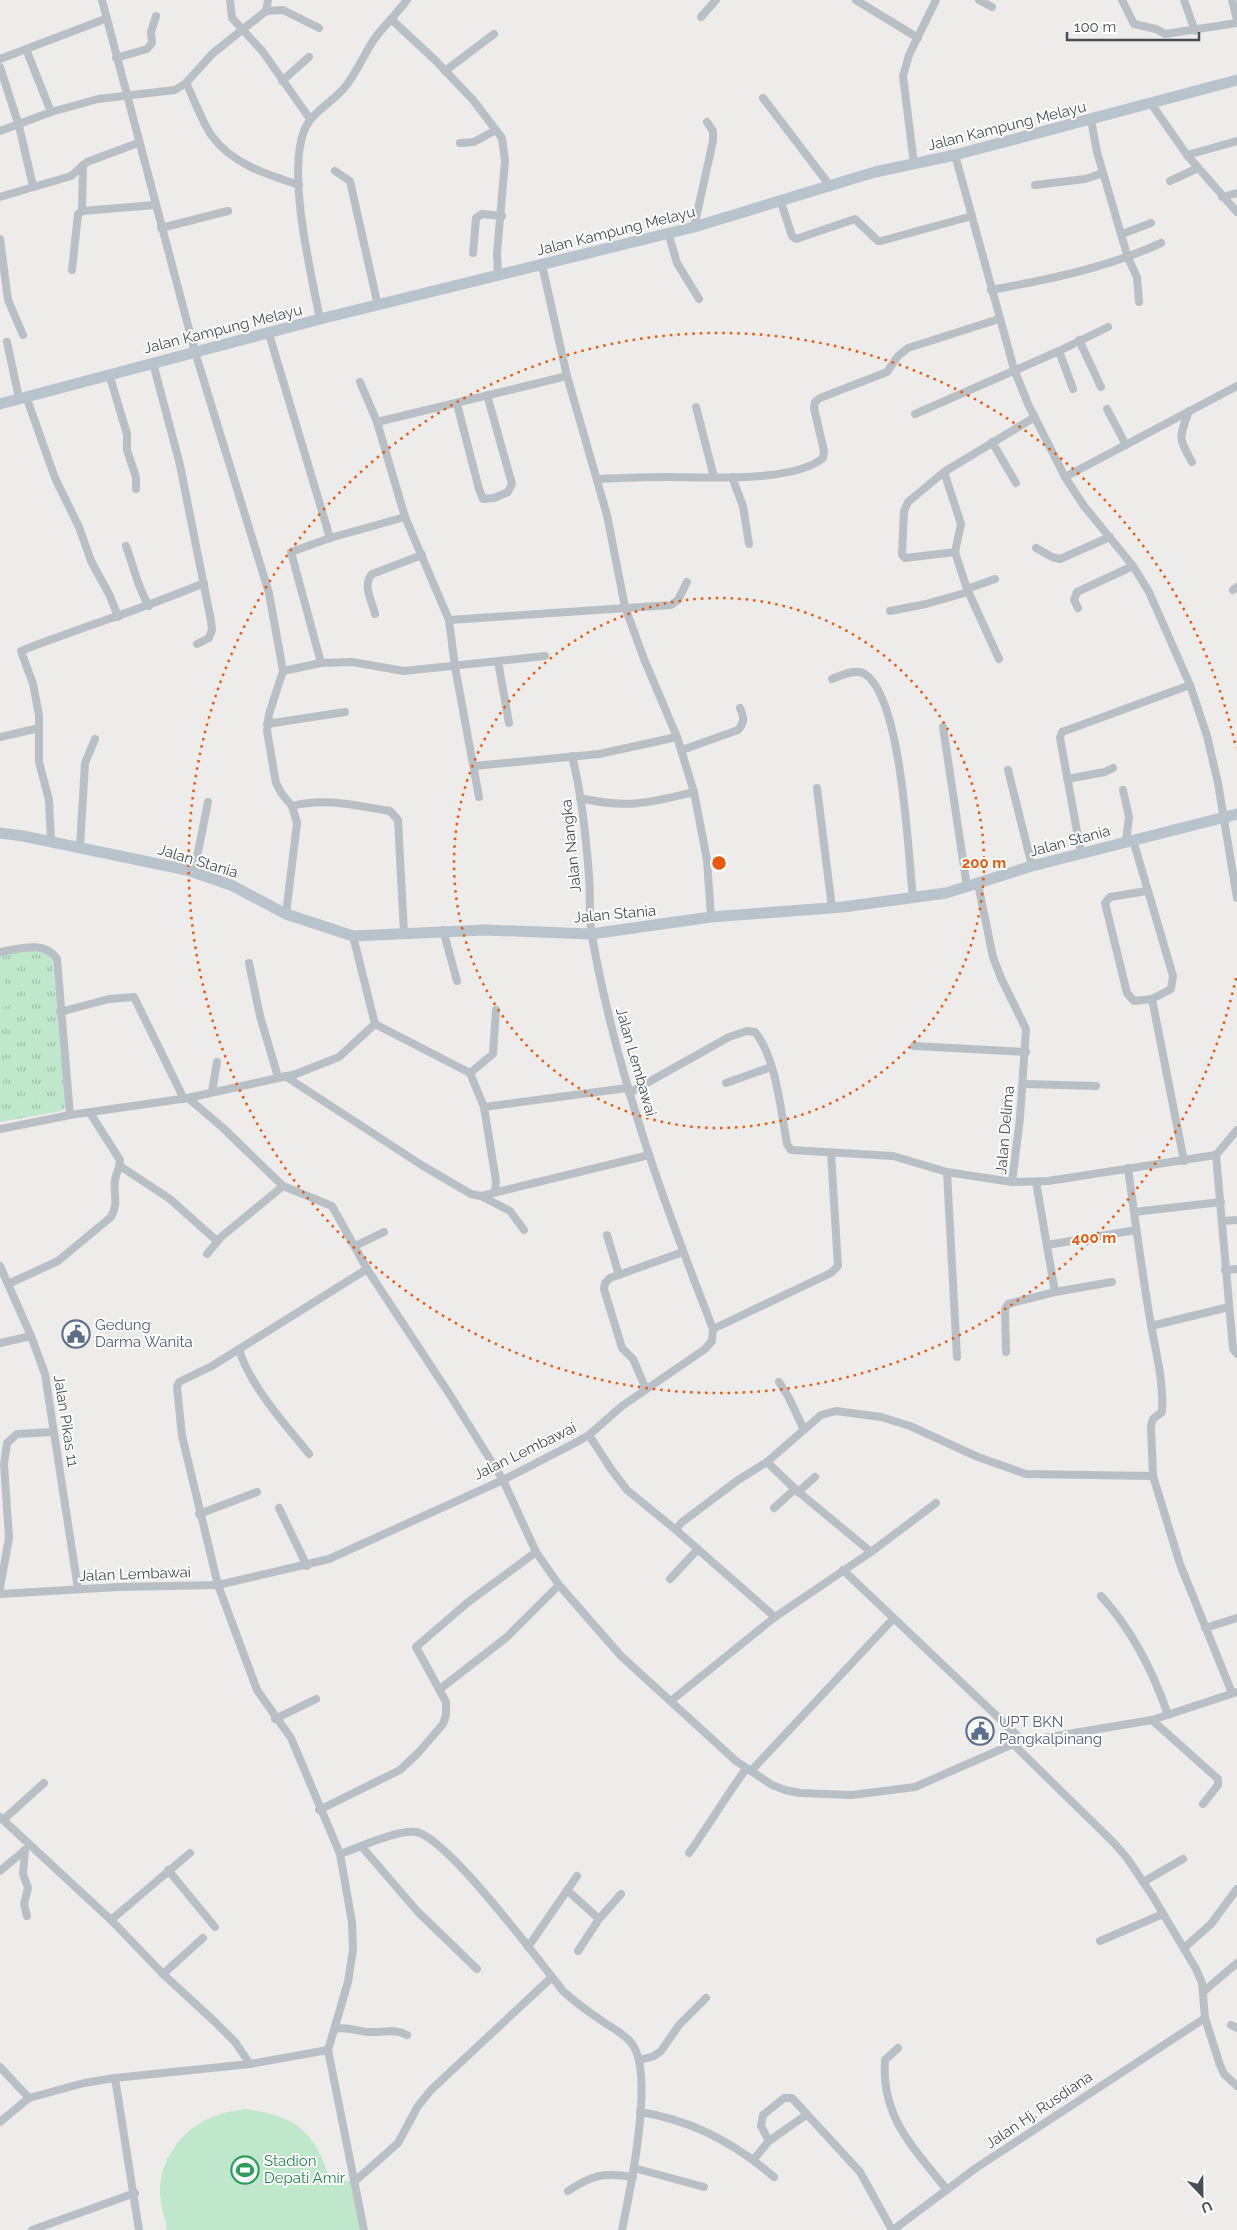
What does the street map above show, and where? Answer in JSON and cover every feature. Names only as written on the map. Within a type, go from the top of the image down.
[{"type":"main road","name":"Jalan Kampung Melayu","points":[[0,404],[320,319],[694,227],[875,172],[955,155],[1237,80]]},
{"type":"main road","name":"Jalan Stania","points":[[0,833],[51,841],[194,872],[231,885],[286,914],[353,936],[443,930],[592,934],[711,917],[832,908],[913,898],[967,887],[1032,866],[1237,814]]},
{"type":"street","points":[[102,0],[105,18],[154,204],[195,352],[269,593],[283,671],[268,724],[269,746],[276,783],[292,806],[297,823],[286,914]]},
{"type":"street","points":[[230,0],[230,13],[242,31],[262,52],[310,119]]},
{"type":"street","points":[[266,11],[268,0]]},
{"type":"street","points":[[320,319],[305,240],[299,184],[299,154],[304,130],[310,119],[337,97],[347,85],[376,37],[407,0]]},
{"type":"street","points":[[701,17],[716,0]]},
{"type":"street","points":[[856,0],[918,38]]},
{"type":"street","points":[[914,164],[903,86],[904,68],[936,0]]},
{"type":"street","points":[[979,0],[992,6]]},
{"type":"street","points":[[1122,0],[1134,24],[1156,29],[1170,35],[1237,23]]},
{"type":"street","points":[[1184,0],[1194,31]]},
{"type":"street","points":[[1232,0],[1237,20]]},
{"type":"street","points":[[0,131],[19,126],[51,112],[98,99],[175,90],[186,84],[212,54],[266,11],[283,10],[319,28]]},
{"type":"street","points":[[116,58],[147,49],[152,43],[151,32],[156,16]]},
{"type":"street","points":[[0,59],[105,18]]},
{"type":"street","points":[[391,19],[445,71],[502,138],[505,161],[502,216],[497,253],[498,275]]},
{"type":"street","points":[[445,71],[494,34]]},
{"type":"street","points":[[26,49],[51,112]]},
{"type":"street","points":[[282,81],[308,56]]},
{"type":"street","points":[[0,67],[19,126],[32,186]]},
{"type":"street","points":[[186,84],[218,144],[258,172],[299,184]]},
{"type":"street","points":[[763,98],[831,186]]},
{"type":"street","points":[[1150,102],[1187,155],[1237,212]]},
{"type":"street","points":[[1091,120],[1103,173],[1128,258],[1137,277],[1139,302]]},
{"type":"street","points":[[694,227],[713,141],[713,131],[707,122]]},
{"type":"street","points":[[460,143],[474,142],[496,130]]},
{"type":"street","points":[[1187,155],[1237,141]]},
{"type":"street","points":[[0,197],[32,186],[72,176],[83,165],[138,143]]},
{"type":"street","points":[[955,155],[1014,369],[1035,418],[1065,477],[1133,566],[1149,592],[1190,685],[1207,736],[1237,898]]},
{"type":"street","points":[[82,211],[83,165]]},
{"type":"street","points":[[1170,181],[1198,168]]},
{"type":"street","points":[[335,171],[350,181],[378,306]]},
{"type":"street","points":[[1035,185],[1085,179],[1103,173]]},
{"type":"street","points":[[1222,197],[1237,193]]},
{"type":"street","points":[[781,202],[792,236],[796,239],[854,219],[878,241],[881,241],[972,216]]},
{"type":"street","points":[[72,270],[78,214],[82,211],[154,204]]},
{"type":"street","points":[[161,228],[228,210]]},
{"type":"street","points":[[473,253],[476,218],[482,214],[502,216]]},
{"type":"street","points":[[1122,234],[1151,224]]},
{"type":"street","points":[[668,232],[677,263],[699,299]]},
{"type":"street","points":[[0,239],[8,300],[23,335]]},
{"type":"street","points":[[992,290],[1060,277],[1128,258],[1161,243]]},
{"type":"street","points":[[542,265],[567,376],[597,479],[625,608],[644,659],[677,736],[694,792],[707,860],[711,917]]},
{"type":"street","points":[[597,479],[732,477],[782,474],[818,463],[823,458],[824,451],[814,408],[815,402],[820,398],[887,372],[898,356],[908,348],[999,319]]},
{"type":"street","points":[[914,414],[1059,351],[1108,327]]},
{"type":"street","points":[[269,334],[330,538]]},
{"type":"street","points":[[1079,340],[1101,387]]},
{"type":"street","points":[[7,342],[23,397],[55,478],[74,515],[91,561],[110,596],[118,617]]},
{"type":"street","points":[[1059,351],[1073,389]]},
{"type":"street","points":[[153,363],[180,465],[212,630],[206,641],[198,644]]},
{"type":"street","points":[[110,374],[127,434],[127,450],[136,477],[136,489]]},
{"type":"street","points":[[377,422],[567,376]]},
{"type":"street","points":[[360,382],[377,422],[406,517],[449,620],[455,667],[479,797]]},
{"type":"street","points":[[1065,477],[1237,386]]},
{"type":"street","points":[[456,404],[483,499],[494,498],[508,492],[512,484],[487,395]]},
{"type":"street","points":[[696,407],[714,477]]},
{"type":"street","points":[[1107,409],[1126,445]]},
{"type":"street","points":[[1189,411],[1180,434],[1180,441],[1192,462]]},
{"type":"street","points":[[955,552],[905,558],[902,555],[905,506],[944,472],[1035,418]]},
{"type":"street","points":[[992,442],[1016,483]]},
{"type":"street","points":[[944,472],[961,524],[955,552],[968,591],[999,659]]},
{"type":"street","points":[[732,477],[744,506],[749,544]]},
{"type":"street","points":[[321,663],[291,554],[295,550],[330,538],[406,517]]},
{"type":"street","points":[[1036,548],[1052,557],[1060,559],[1110,537]]},
{"type":"street","points":[[126,546],[132,560],[134,575],[149,606]]},
{"type":"street","points":[[375,614],[367,584],[368,578],[372,574],[422,555]]},
{"type":"street","points":[[1078,608],[1074,600],[1077,592],[1133,566]]},
{"type":"street","points":[[890,610],[926,604],[968,591],[995,579]]},
{"type":"street","points":[[449,620],[674,604],[687,582]]},
{"type":"street","points":[[51,841],[49,800],[39,762],[39,728],[33,684],[21,651],[70,631],[149,606],[204,583]]},
{"type":"street","points":[[283,671],[321,663],[352,662],[404,671],[545,656]]},
{"type":"street","points":[[498,661],[509,722]]},
{"type":"street","points":[[832,679],[856,672],[864,673],[874,683],[886,706],[896,745],[913,898]]},
{"type":"street","points":[[1081,853],[1060,738],[1062,732],[1190,685]]},
{"type":"street","points":[[682,750],[738,730],[744,718],[740,708]]},
{"type":"street","points":[[268,724],[345,712]]},
{"type":"street","points":[[943,727],[967,887]]},
{"type":"street","points":[[0,737],[39,728]]},
{"type":"street","points":[[474,766],[599,754],[677,736]]},
{"type":"street","points":[[80,847],[85,763],[95,739]]},
{"type":"street","name":"Jalan Nangka","points":[[572,756],[580,798],[589,875],[592,934]]},
{"type":"street","points":[[1067,779],[1105,772],[1113,768]]},
{"type":"street","points":[[1008,770],[1032,866]]},
{"type":"street","points":[[817,788],[832,908]]},
{"type":"street","points":[[1123,790],[1129,817],[1130,841],[1147,891],[1174,976],[1171,989],[1152,999],[1134,1001],[1130,998],[1105,903],[1110,897],[1147,891]]},
{"type":"street","points":[[580,798],[626,806],[645,804],[694,792]]},
{"type":"street","points":[[194,872],[208,802]]},
{"type":"street","points":[[292,806],[304,803],[334,802],[390,811],[394,814],[398,820],[404,933]]},
{"type":"street","name":"Jalan Delima","points":[[978,884],[993,957],[1026,1029],[1026,1052],[1012,1182],[1036,1182],[1216,1155]]},
{"type":"street","points":[[443,930],[457,981]]},
{"type":"street","name":"Jalan Lembawai","points":[[0,1594],[78,1589],[218,1585],[307,1566],[349,1552],[503,1480],[590,1434],[613,1413],[705,1349],[712,1340],[713,1329],[683,1252],[628,1090],[607,1013],[592,934]]},
{"type":"street","points":[[353,936],[376,1024],[470,1073],[484,1107],[496,1181],[495,1192]]},
{"type":"street","points":[[0,952],[39,947],[52,950],[57,959],[70,1115]]},
{"type":"street","points":[[248,963],[260,1016],[282,1077],[423,1166],[471,1194],[481,1196],[510,1211],[524,1230]]},
{"type":"street","points":[[60,1012],[109,999],[134,996],[186,1098],[222,1127],[283,1186],[332,1206],[367,1269],[446,1388],[503,1480],[536,1552],[559,1585],[609,1644],[748,1770],[786,1790],[800,1794],[852,1795],[915,1786],[1023,1741],[1152,1720],[1235,1692],[1205,1628],[1180,1564],[1153,1476],[1151,1426],[1153,1419],[1162,1412],[1162,1397],[1158,1354],[1151,1326],[1128,1168]]},
{"type":"street","points":[[1152,999],[1184,1161]]},
{"type":"street","points":[[470,1073],[493,1054],[496,1010]]},
{"type":"street","points":[[0,1129],[70,1115],[186,1098],[316,1068],[339,1057],[376,1024]]},
{"type":"street","points":[[484,1107],[628,1090],[730,1037],[747,1031],[755,1032],[760,1038],[771,1067],[787,1144],[791,1150],[893,1156],[947,1172],[1012,1182]]},
{"type":"street","points":[[914,1046],[1026,1052]]},
{"type":"street","points":[[212,1092],[217,1062]]},
{"type":"street","points":[[726,1083],[771,1067]]},
{"type":"street","points":[[1023,1084],[1096,1086]]},
{"type":"street","points":[[8,1284],[58,1261],[111,1217],[116,1209],[115,1181],[120,1160],[90,1113]]},
{"type":"street","points":[[1237,1130],[1216,1155],[1223,1221],[1225,1270],[1232,1311],[1233,1349],[1237,1354]]},
{"type":"street","points":[[713,1329],[831,1273],[838,1266],[831,1153]]},
{"type":"street","points":[[481,1196],[649,1156]]},
{"type":"street","points":[[120,1166],[170,1199],[217,1241]]},
{"type":"street","points":[[947,1172],[957,1357]]},
{"type":"street","points":[[1036,1182],[1056,1292]]},
{"type":"street","points":[[206,1254],[217,1241],[283,1186]]},
{"type":"street","points":[[1134,1212],[1221,1202]]},
{"type":"street","points":[[1223,1221],[1237,1220]]},
{"type":"street","points":[[1047,1245],[1136,1230]]},
{"type":"street","points":[[355,1246],[384,1232]]},
{"type":"street","points":[[607,1235],[619,1275]]},
{"type":"street","points":[[646,1389],[632,1359],[622,1348],[604,1289],[605,1283],[610,1278],[683,1252]]},
{"type":"street","name":"Jalan Pikas 11","points":[[0,1266],[31,1336],[45,1374],[78,1589]]},
{"type":"street","points":[[364,2230],[328,2050],[348,1982],[353,1950],[352,1922],[340,1854],[319,1810],[290,1738],[257,1690],[218,1585],[199,1514],[182,1436],[177,1387],[179,1382],[239,1349],[367,1269]]},
{"type":"street","points":[[1225,1270],[1237,1269]]},
{"type":"street","points":[[1006,1352],[1005,1309],[1008,1304],[1056,1292],[1112,1282]]},
{"type":"street","points":[[1151,1326],[1232,1311]]},
{"type":"street","points":[[0,1343],[31,1336]]},
{"type":"street","points":[[239,1349],[247,1368],[262,1392],[309,1454]]},
{"type":"street","points":[[779,1382],[804,1430]]},
{"type":"street","points":[[676,1530],[681,1523],[738,1480],[767,1462],[822,1415],[836,1411],[852,1412],[910,1426],[978,1457],[1026,1474],[1153,1476]]},
{"type":"street","points":[[0,1588],[9,1538],[4,1464],[7,1443],[17,1434],[54,1432]]},
{"type":"street","points":[[590,1434],[611,1470],[627,1490],[676,1530],[775,1617]]},
{"type":"street","points":[[767,1462],[797,1490],[871,1552]]},
{"type":"street","points":[[774,1508],[815,1477]]},
{"type":"street","points":[[199,1514],[257,1492]]},
{"type":"street","points":[[672,1700],[775,1617],[871,1552],[936,1503]]},
{"type":"street","points":[[279,1508],[307,1566]]},
{"type":"street","points":[[670,1579],[698,1549]]},
{"type":"street","points":[[319,1810],[406,1766],[443,1724],[447,1708],[440,1689],[416,1647],[467,1603],[536,1552]]},
{"type":"street","points":[[843,1570],[1023,1741]]},
{"type":"street","points":[[440,1689],[507,1637],[559,1585]]},
{"type":"street","points":[[1101,1596],[1146,1658],[1156,1679],[1168,1715]]},
{"type":"street","points":[[1205,1628],[1237,1618]]},
{"type":"street","points":[[689,1853],[705,1831],[726,1794],[893,1619]]},
{"type":"street","points":[[275,1718],[316,1699]]},
{"type":"street","points":[[1152,1720],[1218,1778],[1218,1785],[1203,1804]]},
{"type":"street","points":[[1014,1744],[1114,1843],[1143,1882],[1200,1977],[1204,1992],[1205,2018],[1220,2065],[1224,2074],[1237,2086]]},
{"type":"street","points":[[44,1783],[2,1818],[28,1847],[111,1920],[163,1974],[235,2042],[250,2064]]},
{"type":"street","points":[[340,1854],[414,1831],[430,1838],[469,1876],[552,1977],[581,2007],[628,2038],[640,2060],[640,2112],[633,2177],[622,2230]]},
{"type":"street","points":[[0,1872],[28,1847]]},
{"type":"street","points":[[27,1916],[24,1904],[28,1888],[23,1874],[28,1847]]},
{"type":"street","points":[[362,1847],[418,1912],[477,1969]]},
{"type":"street","points":[[111,1920],[190,1853]]},
{"type":"street","points":[[1143,1882],[1183,1859]]},
{"type":"street","points":[[168,1870],[215,1927]]},
{"type":"street","points":[[528,1947],[577,1876]]},
{"type":"street","points":[[567,1890],[599,1919]]},
{"type":"street","points":[[1184,1948],[1211,1924],[1237,1890]]},
{"type":"street","points":[[578,1952],[599,1919],[621,1894]]},
{"type":"street","points":[[1100,1941],[1163,1914]]},
{"type":"street","points":[[163,1974],[203,1938]]},
{"type":"street","points":[[1204,1992],[1237,1963]]},
{"type":"street","points":[[354,2182],[398,2143],[418,2106],[431,2090],[552,1977]]},
{"type":"street","points":[[640,2060],[654,2056],[661,2051],[679,2025],[706,1998]]},
{"type":"street","name":"Jalan Hj. Rusdiana","points":[[892,2230],[1089,2093],[1205,2018]]},
{"type":"street","points":[[335,2029],[344,2027],[365,2032],[395,2030],[407,2035]]},
{"type":"street","points":[[898,2048],[885,2060],[885,2092],[888,2106],[908,2140],[947,2190]]},
{"type":"street","points":[[0,2122],[29,2098],[84,2083],[250,2064],[328,2050]]},
{"type":"street","points":[[0,2067],[29,2098]]},
{"type":"street","points":[[115,2078],[135,2192],[139,2230]]},
{"type":"street","points":[[769,2141],[763,2133],[761,2121],[763,2114],[784,2098],[792,2098],[860,2172],[892,2230]]},
{"type":"street","points":[[640,2112],[666,2116],[702,2128],[754,2159],[774,2177]]},
{"type":"street","points":[[754,2159],[769,2141],[806,2115]]},
{"type":"street","points":[[634,2168],[704,2187]]},
{"type":"street","points":[[568,2191],[601,2174],[612,2173],[633,2177]]},
{"type":"street","points":[[32,2230],[135,2192]]},
{"type":"green space","points":[[51,947],[66,1107],[61,1111],[0,1122],[0,953]]},
{"type":"green space","points":[[4,961],[7,1006],[0,1008],[0,962]]},
{"type":"green space","points":[[0,1049],[4,1090],[0,1091]]},
{"type":"green space","name":"Stadion Depati Amir","points":[[245,2109],[279,2116],[292,2122],[311,2140],[319,2152],[331,2184],[352,2180],[361,2230],[167,2230],[161,2204],[160,2188],[165,2165],[170,2154],[185,2135],[204,2121],[222,2113]]},
{"type":"place","name":"Gedung Darma Wanita","points":[[76,1334]]},
{"type":"place","name":"UPT BKN Pangkalpinang","points":[[980,1731]]},
{"type":"place","name":"Stadion Depati Amir","points":[[245,2170]]}]
